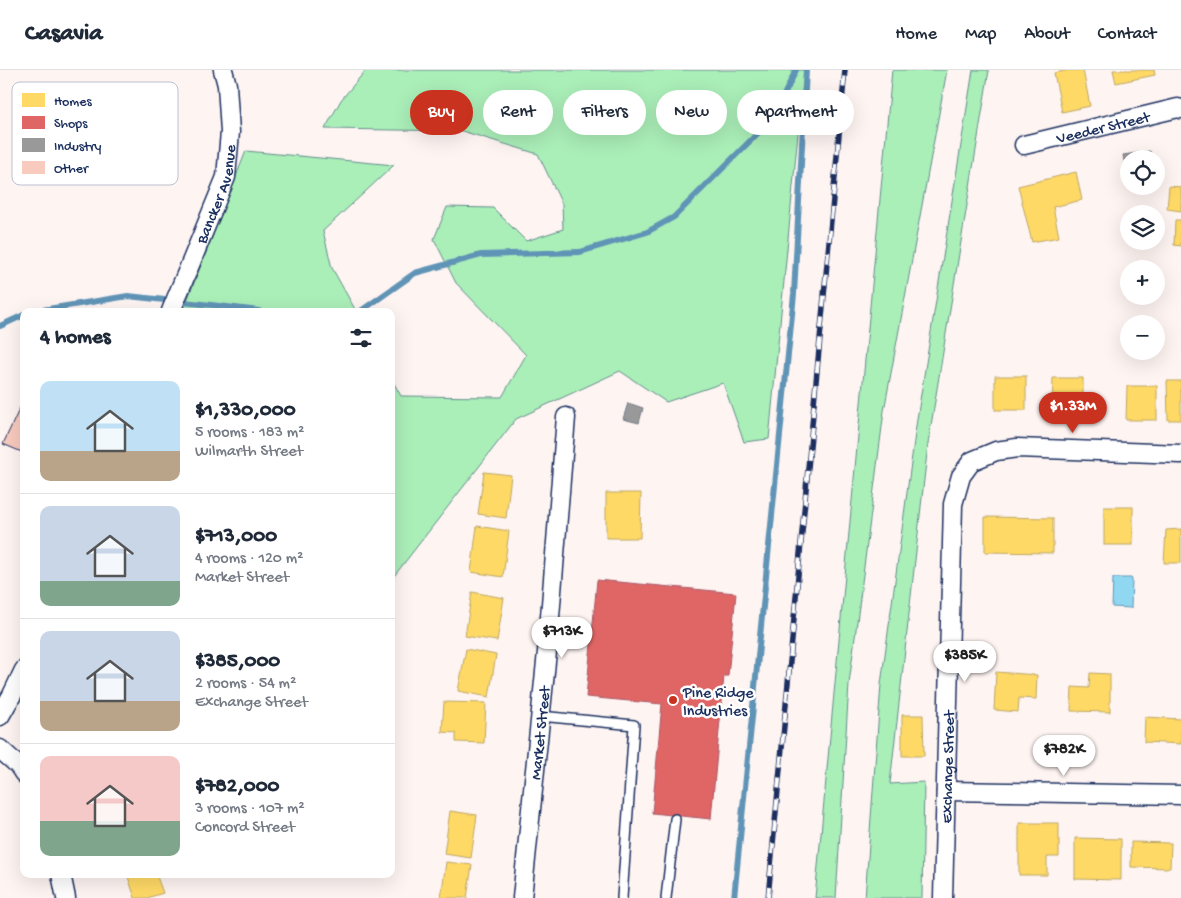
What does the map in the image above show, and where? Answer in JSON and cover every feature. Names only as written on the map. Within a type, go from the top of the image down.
[{"type":"street","name":"Bancker Avenue","points":[[172,308],[226,177],[230,132],[223,70]]},
{"type":"street","name":"Veeder Street","points":[[1024,145],[1178,108],[1181,109]]},
{"type":"street","name":"Market Street","points":[[522,898],[548,642],[566,416]]},
{"type":"street","name":"Exchange Street","points":[[942,898],[954,504],[961,476],[972,461],[996,451],[1017,448],[1181,454]]},
{"type":"street","points":[[0,716],[20,679]]},
{"type":"street","points":[[0,749],[20,768]]},
{"type":"street","points":[[946,791],[1181,795]]},
{"type":"street","points":[[62,878],[66,898]]},
{"type":"lane","points":[[540,716],[634,724],[622,898]]},
{"type":"lane","points":[[666,898],[675,819]]},
{"type":"green space","points":[[366,70],[804,70],[802,90],[737,90],[737,135],[798,135],[769,439],[744,442],[723,383],[666,402],[620,371],[516,419],[395,575],[395,385],[401,396],[502,397],[526,355],[456,283],[434,239],[447,207],[493,208],[526,241],[563,229],[562,204],[538,154],[473,134],[473,90],[410,90],[410,130],[325,129],[341,100]]},
{"type":"green space","points":[[892,70],[947,70],[884,411],[849,684],[836,898],[815,898]]},
{"type":"green space","points":[[973,70],[989,70],[928,444],[890,784],[924,782],[922,898],[865,898],[881,684],[917,419]]},
{"type":"green space","points":[[246,151],[394,165],[323,231],[332,268],[354,308],[184,308]]},
{"type":"water","points":[[1113,578],[1132,578],[1131,608],[1112,607]]},
{"type":"building: Homes","points":[[1083,70],[1090,106],[1062,112],[1054,73]]},
{"type":"building: Homes","points":[[1113,70],[1154,70],[1155,75],[1116,83]]},
{"type":"building: Homes","points":[[1076,172],[1082,200],[1053,207],[1059,237],[1032,242],[1018,186]]},
{"type":"building: Homes","points":[[1169,186],[1181,187],[1181,211],[1167,209]]},
{"type":"building: Homes","points":[[1175,220],[1181,220],[1181,246],[1174,245]]},
{"type":"building: Homes","points":[[995,376],[1026,376],[1026,410],[995,410]]},
{"type":"building: Homes","points":[[1053,378],[1083,378],[1083,412],[1052,412]]},
{"type":"building: Homes","points":[[1167,381],[1181,381],[1181,420],[1168,420]]},
{"type":"building: Homes","points":[[1127,386],[1157,386],[1157,420],[1126,420]]},
{"type":"building: Homes","points":[[484,472],[511,475],[506,518],[478,514]]},
{"type":"building: Homes","points":[[606,493],[641,493],[640,538],[606,538]]},
{"type":"building: Homes","points":[[1104,507],[1133,507],[1133,545],[1104,545]]},
{"type":"building: Homes","points":[[985,517],[1053,518],[1053,553],[985,552]]},
{"type":"building: Homes","points":[[477,526],[509,531],[503,577],[471,572]]},
{"type":"building: Homes","points":[[1181,529],[1181,563],[1164,563],[1166,530]]},
{"type":"building: Homes","points":[[472,592],[504,598],[497,641],[465,636]]},
{"type":"building: Homes","points":[[466,649],[496,655],[489,697],[458,691]]},
{"type":"building: Homes","points":[[996,672],[1037,675],[1036,699],[1019,698],[1018,712],[994,710]]},
{"type":"building: Homes","points":[[1090,673],[1110,674],[1110,712],[1071,711],[1072,687],[1089,688]]},
{"type":"building: Homes","points":[[444,702],[486,703],[484,743],[456,742],[456,733],[442,732]]},
{"type":"building: Homes","points":[[902,715],[923,715],[924,756],[902,756]]},
{"type":"building: Homes","points":[[1145,717],[1181,719],[1181,744],[1144,742]]},
{"type":"building: Homes","points":[[450,811],[477,815],[471,858],[444,854]]},
{"type":"building: Homes","points":[[1019,823],[1059,823],[1059,857],[1047,857],[1047,875],[1019,875]]},
{"type":"building: Homes","points":[[1075,838],[1121,839],[1121,880],[1075,879]]},
{"type":"building: Homes","points":[[1131,842],[1171,843],[1170,868],[1131,867]]},
{"type":"building: Homes","points":[[446,862],[472,865],[467,898],[441,898]]},
{"type":"building: Homes","points":[[128,878],[157,878],[163,893],[147,898],[135,898]]},
{"type":"building: Shops","name":"Pine Ridge Industries","points":[[597,580],[736,593],[728,676],[724,676],[711,819],[652,813],[662,704],[586,697]]},
{"type":"building: Industry","points":[[628,403],[643,408],[639,423],[623,419]]},
{"type":"building: Other","points":[[20,408],[20,451],[3,444]]},
{"type":"waterway","points":[[365,308],[415,273],[481,255],[580,252],[647,232],[674,217],[757,134],[776,112],[796,70]]},
{"type":"waterway","points":[[734,898],[794,294],[806,70]]},
{"type":"waterway","points":[[54,308],[128,296],[235,308]]},
{"type":"waterway","points":[[0,326],[20,317]]},
{"type":"railway","points":[[768,898],[845,70]]},
{"type":"place","name":"Pine Ridge Industries","points":[[673,700]]}]
